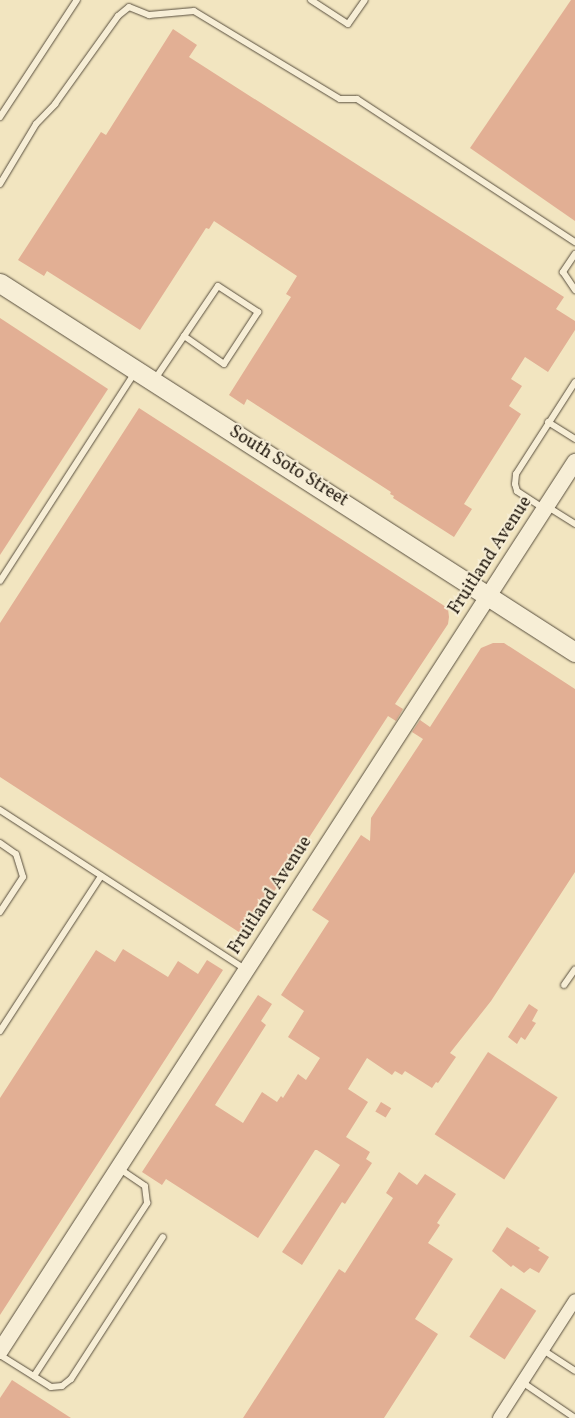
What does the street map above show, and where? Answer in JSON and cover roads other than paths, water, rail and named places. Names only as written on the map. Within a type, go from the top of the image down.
[{"type":"main road","name":"South Soto Street","points":[[0,282],[575,652]]},
{"type":"street","name":"Fruitland Avenue","points":[[0,1353],[575,462]]},
{"type":"street","points":[[499,1418],[575,1300]]},
{"type":"lane","points":[[0,117],[77,0]]},
{"type":"lane","points":[[311,0],[348,24],[365,0]]},
{"type":"lane","points":[[0,184],[36,124],[55,104],[118,16],[129,8],[150,15],[194,11],[340,99],[357,99],[575,242]]},
{"type":"lane","points":[[575,254],[564,272],[575,290]]},
{"type":"lane","points":[[153,382],[184,336],[218,286],[258,312],[224,364],[184,336]]},
{"type":"lane","points":[[0,581],[136,371]]},
{"type":"lane","points":[[575,382],[516,474],[514,484],[517,491],[575,524]]},
{"type":"lane","points":[[548,422],[575,439]]},
{"type":"lane","points":[[0,810],[246,970]]},
{"type":"lane","points":[[0,843],[16,854],[23,877],[0,912]]},
{"type":"lane","points":[[0,1031],[101,876]]},
{"type":"lane","points":[[564,985],[575,969]]},
{"type":"lane","points":[[34,1376],[147,1203],[145,1186],[118,1168]]},
{"type":"lane","points":[[0,1353],[51,1387],[62,1386],[71,1379],[163,1237]]},
{"type":"lane","points":[[543,1350],[575,1370]]},
{"type":"lane","points":[[522,1382],[575,1418]]}]
